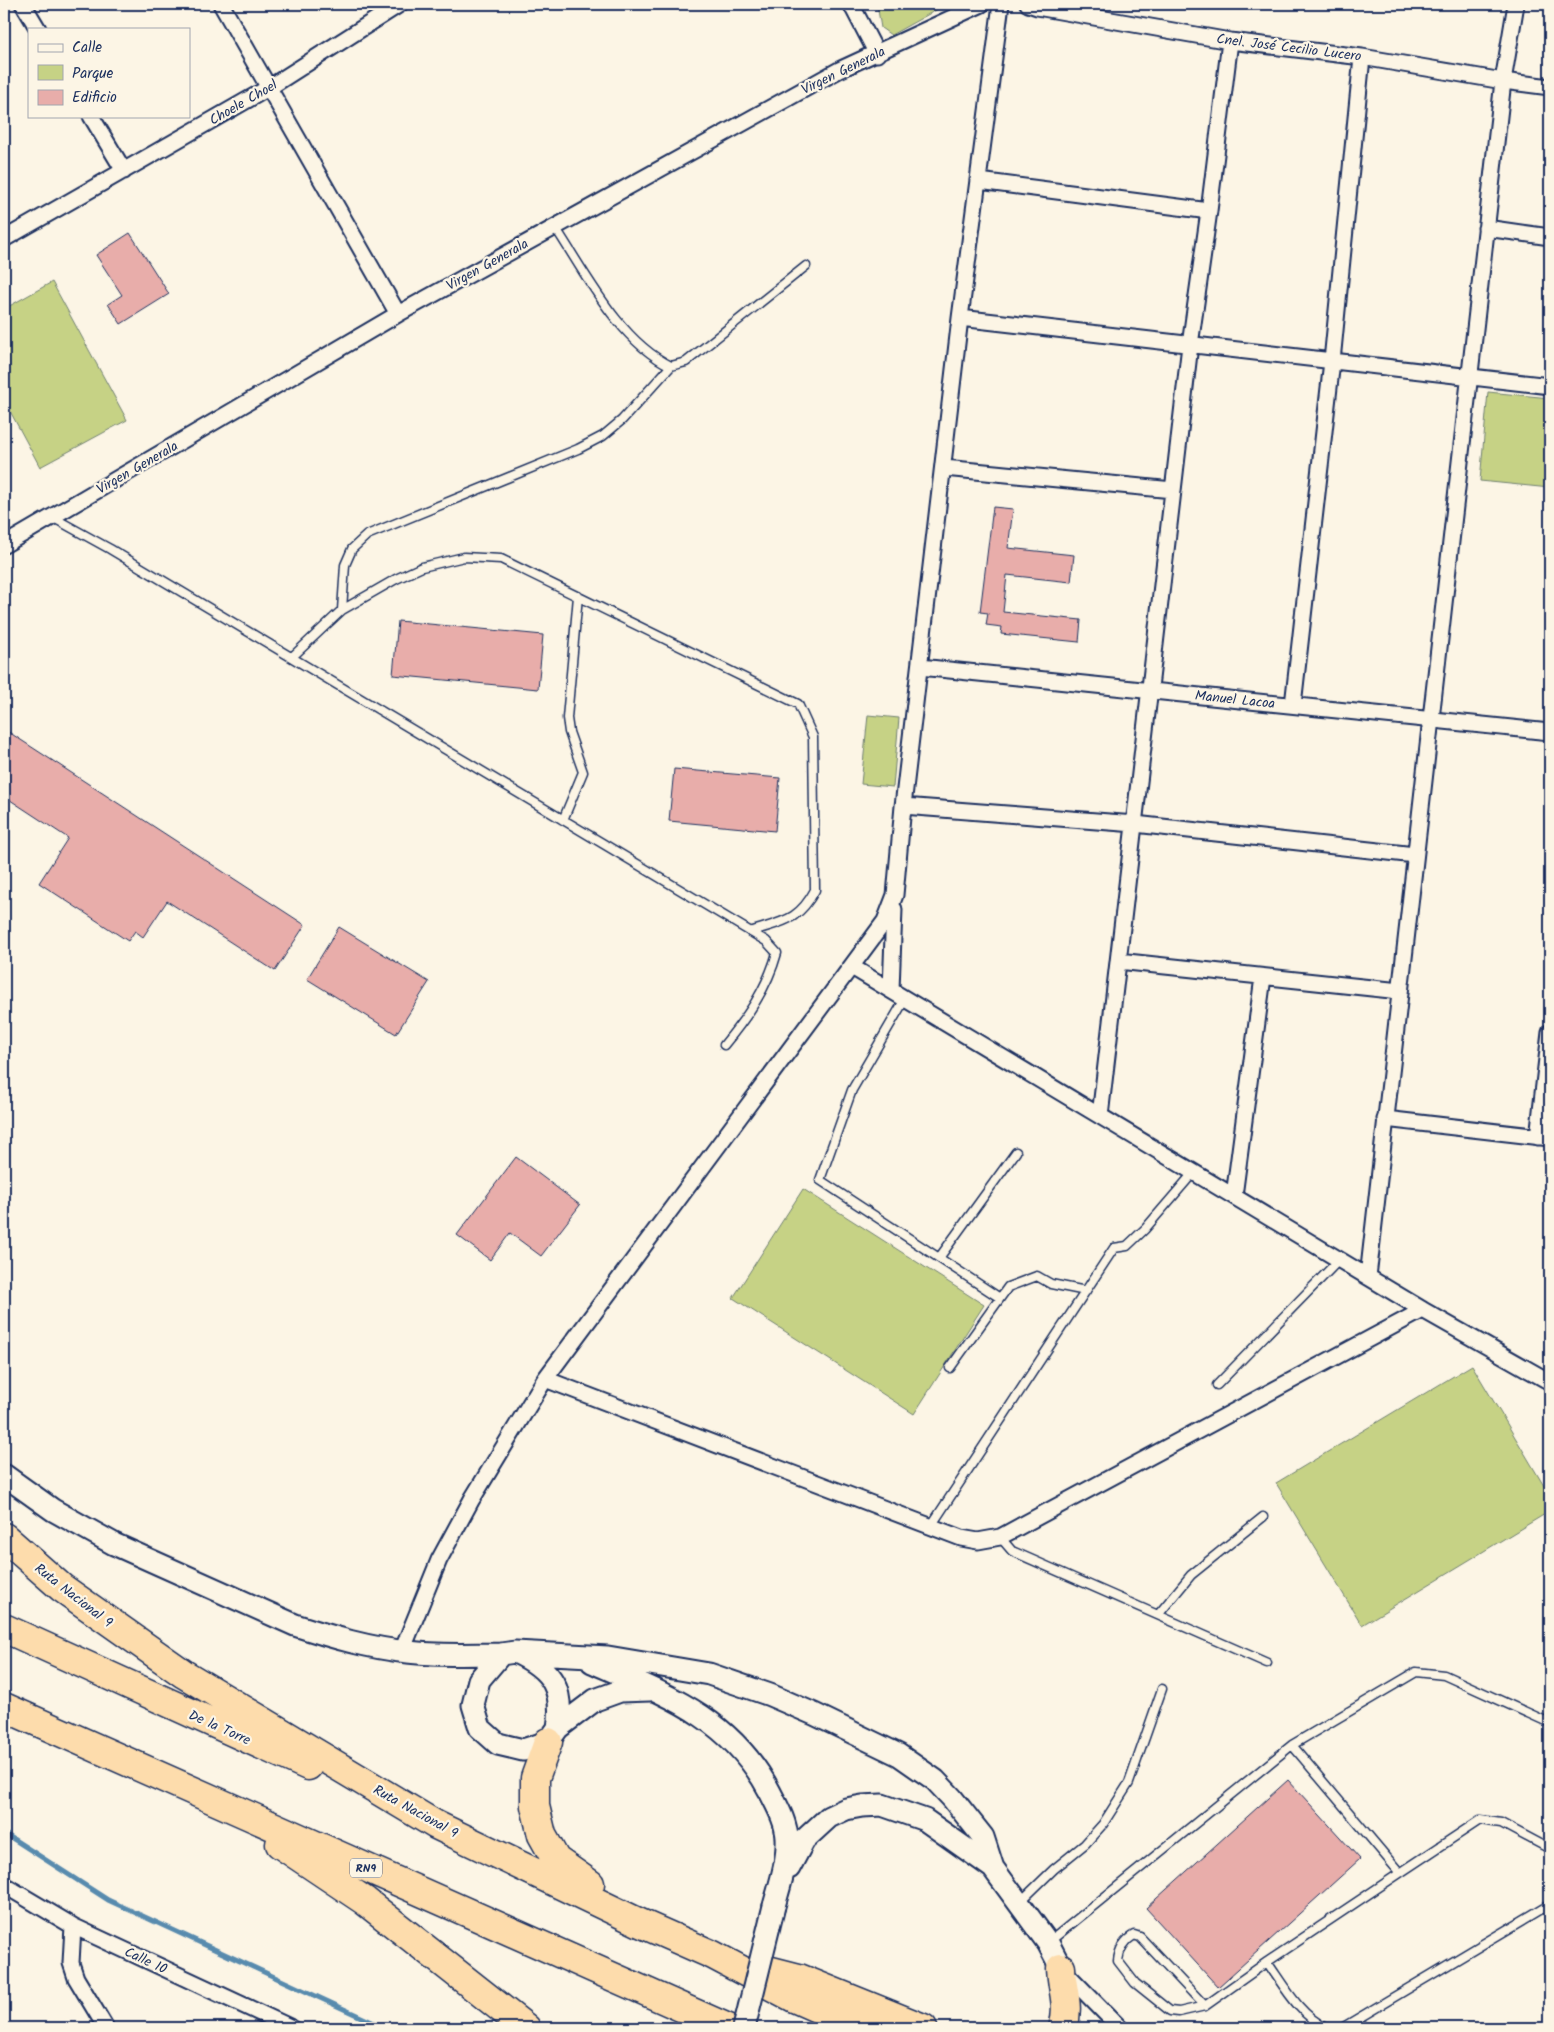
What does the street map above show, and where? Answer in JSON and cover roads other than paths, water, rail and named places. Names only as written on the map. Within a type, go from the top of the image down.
[{"type":"highway","name":"Ruta Nacional 9","points":[[4,1537],[62,1588],[184,1674],[436,1825],[638,1922],[713,1955],[794,1998],[862,2028]]},
{"type":"highway","name":"De la Torre","points":[[4,1628],[436,1825]]},
{"type":"highway","name":"RN9","points":[[4,1707],[728,2028]]},
{"type":"highway","points":[[553,1735],[535,1778],[536,1806],[542,1835],[556,1860],[579,1878],[618,1900],[638,1922]]},
{"type":"highway","points":[[216,1802],[365,1901],[526,2028]]},
{"type":"highway","points":[[713,1955],[799,1978],[923,2028]]},
{"type":"highway","points":[[1061,1968],[1068,2014],[1063,2028]]},
{"type":"main road","points":[[4,1475],[53,1510],[114,1544],[295,1625],[366,1645],[402,1652],[574,1655],[640,1662],[717,1676],[796,1707],[873,1742],[899,1756],[935,1780],[952,1798],[982,1837],[993,1868],[1048,1943],[1061,1968]]},
{"type":"main road","points":[[508,1653],[479,1680],[473,1705],[480,1728],[498,1744],[523,1750],[553,1735],[595,1700],[620,1691],[656,1690]]},
{"type":"main road","points":[[508,1653],[535,1662],[548,1674],[558,1695],[561,1709],[553,1735]]},
{"type":"main road","points":[[574,1655],[656,1690],[685,1705],[722,1729],[744,1752],[763,1780],[781,1813],[785,1829],[786,1857],[744,2028]]},
{"type":"main road","points":[[782,1875],[792,1866],[796,1852],[804,1840],[829,1817],[846,1809],[882,1805],[926,1820],[993,1868]]},
{"type":"street","points":[[23,4],[37,28]]},
{"type":"street","points":[[221,4],[398,314]]},
{"type":"street","name":"Choele Choel","points":[[4,239],[270,87],[400,4]]},
{"type":"street","points":[[851,4],[876,54]]},
{"type":"street","name":"Virgen Generala","points":[[4,545],[398,314],[555,227],[839,70],[982,4]]},
{"type":"street","points":[[891,990],[894,895],[903,806],[944,468],[960,318],[1001,4]]},
{"type":"street","name":"Cnel. José Cecilio Lucero","points":[[1028,4],[1230,40],[1362,57],[1550,87]]},
{"type":"street","points":[[1368,1277],[1503,81],[1516,4]]},
{"type":"street","points":[[1100,1116],[1190,345],[1230,40]]},
{"type":"street","points":[[1293,705],[1332,361],[1362,57]]},
{"type":"street","points":[[92,118],[124,171]]},
{"type":"street","points":[[979,182],[1209,211]]},
{"type":"street","points":[[1486,228],[1550,237]]},
{"type":"street","points":[[960,318],[1550,386]]},
{"type":"street","points":[[944,468],[1173,490]]},
{"type":"street","name":"Manuel Lacoa","points":[[920,667],[1550,732]]},
{"type":"street","points":[[903,806],[1135,824],[1415,855]]},
{"type":"street","points":[[402,1652],[439,1560],[472,1499],[545,1380],[852,967],[885,921],[894,895]]},
{"type":"street","points":[[1118,962],[1400,991]]},
{"type":"street","points":[[852,967],[1423,1310],[1550,1382]]},
{"type":"street","points":[[1234,1196],[1263,977]]},
{"type":"street","points":[[1385,1119],[1544,1137],[1550,1032]]},
{"type":"street","points":[[545,1380],[961,1538],[978,1540],[1000,1537],[1423,1310]]},
{"type":"street","name":"Calle 10","points":[[4,1885],[73,1926],[292,2028]]},
{"type":"street","points":[[73,1926],[71,1963],[76,1978],[106,2028]]},
{"type":"street","points":[[1061,1968],[1120,2028]]},
{"type":"lane","points":[[555,227],[619,325],[662,362],[671,366]]},
{"type":"lane","points":[[342,610],[345,565],[352,549],[367,535],[578,449],[603,436],[622,420],[671,366],[686,362],[806,266]]},
{"type":"lane","points":[[52,517],[110,548],[766,941],[777,953],[772,973],[748,1015],[724,1045]]},
{"type":"lane","points":[[292,658],[342,610],[422,567],[464,557],[501,558],[798,704],[813,737],[815,890],[807,904],[794,917],[750,932]]},
{"type":"lane","points":[[564,820],[583,772],[569,732],[567,718],[578,596]]},
{"type":"lane","points":[[905,999],[852,1090],[820,1180],[1000,1298]]},
{"type":"lane","points":[[940,1258],[1016,1152]]},
{"type":"lane","points":[[931,1526],[1114,1248],[1127,1246],[1145,1229],[1194,1172]]},
{"type":"lane","points":[[1217,1385],[1339,1260]]},
{"type":"lane","points":[[950,1368],[1008,1287],[1037,1276],[1051,1284],[1086,1291]]},
{"type":"lane","points":[[1158,1615],[1191,1575],[1264,1517]]},
{"type":"lane","points":[[1000,1537],[1012,1551],[1267,1663]]},
{"type":"lane","points":[[1048,1943],[1292,1745],[1416,1672],[1444,1675],[1550,1723]]},
{"type":"lane","points":[[1018,1904],[1054,1869],[1085,1844],[1103,1824],[1129,1783],[1162,1689]]},
{"type":"lane","points":[[1292,1745],[1400,1873]]},
{"type":"lane","points":[[1205,2006],[1140,1937],[1134,1935],[1127,1939],[1119,1954],[1118,1962],[1134,1983],[1170,2011],[1179,2012],[1205,2006],[1480,1820],[1501,1823],[1550,1849]]},
{"type":"lane","points":[[1342,2028],[1550,1904]]},
{"type":"lane","points":[[1268,1962],[1302,2010],[1316,2023],[1327,2028]]},
{"type":"waterway","points":[[4,1833],[108,1900],[385,2028]]}]
